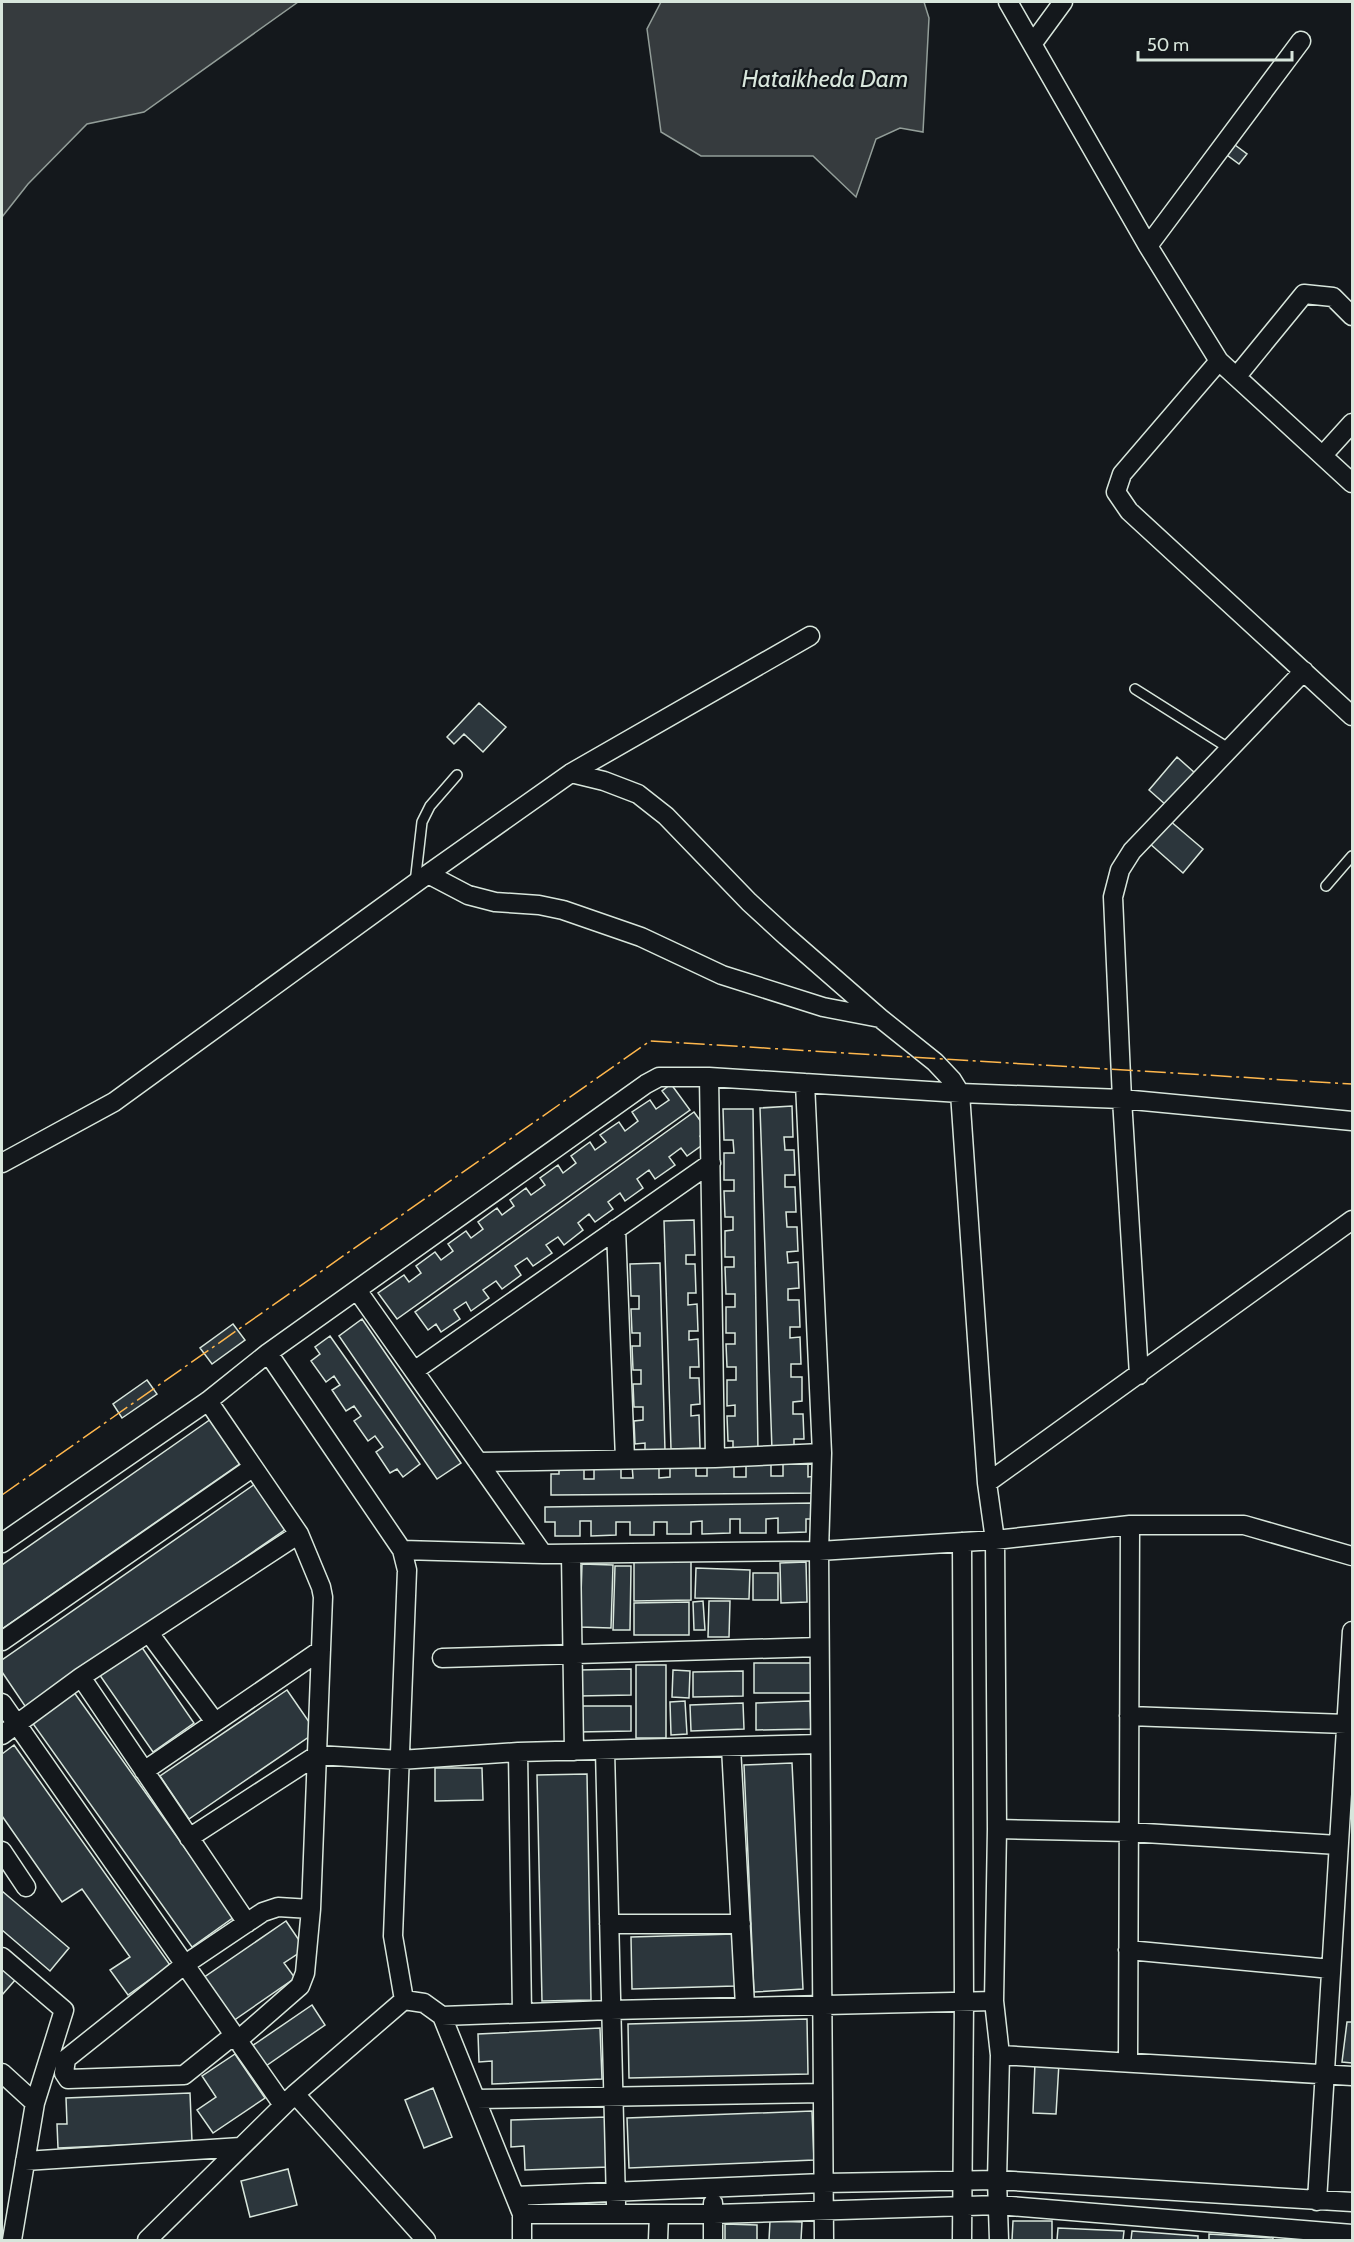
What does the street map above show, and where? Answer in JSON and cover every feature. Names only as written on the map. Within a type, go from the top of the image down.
[{"type":"street","points":[[1008,2],[1148,246],[1219,361],[1353,483]]},
{"type":"street","points":[[1033,43],[1063,2]]},
{"type":"street","points":[[1148,246],[1301,41]]},
{"type":"street","points":[[1237,376],[1304,294],[1333,297],[1353,315]]},
{"type":"street","points":[[1219,361],[1122,474],[1116,492],[1129,511],[1353,716]]},
{"type":"street","points":[[1323,455],[1353,423]]},
{"type":"street","points":[[2,1163],[114,1102],[421,878],[571,773],[810,636]]},
{"type":"street","points":[[1139,1375],[1122,1099],[1113,897],[1120,870],[1132,851],[1304,671]]},
{"type":"street","points":[[571,773],[604,781],[638,794],[666,816],[749,902],[880,1018],[935,1062],[952,1080],[960,1093],[987,1482],[994,1540],[997,1829],[994,2001],[1000,2055],[997,2180],[999,2241]]},
{"type":"street","points":[[421,878],[495,902],[538,905],[563,910],[641,937],[722,975],[823,1007],[880,1018]]},
{"type":"street","points":[[2,1543],[208,1401],[268,1353],[659,1077],[709,1077],[960,1093],[1122,1099],[1353,1121]]},
{"type":"street","points":[[709,1077],[716,1458]]},
{"type":"street","points":[[805,1083],[822,1453],[819,1647],[825,2241]]},
{"type":"street","points":[[414,1371],[711,1163]]},
{"type":"street","points":[[987,1482],[1353,1220]]},
{"type":"street","points":[[616,1229],[625,1459]]},
{"type":"street","points":[[357,1290],[543,1554]]},
{"type":"street","points":[[268,1353],[402,1550],[407,1570],[393,1936],[404,2000]]},
{"type":"street","points":[[208,1401],[252,1468],[300,1534],[321,1587],[321,1650],[311,1909],[305,1974],[303,1982],[236,2038],[184,2075],[68,2079],[64,2073],[66,2059],[184,1965],[263,1912],[278,1907],[311,1909]]},
{"type":"street","points":[[478,1462],[716,1458],[822,1453]]},
{"type":"street","points":[[2,1641],[252,1468]]},
{"type":"street","points":[[402,1550],[543,1554],[819,1551],[994,1540],[1130,1525],[1244,1525],[1353,1556]]},
{"type":"street","points":[[1128,2062],[1130,1525]]},
{"type":"street","points":[[9,1730],[81,1677],[300,1534]]},
{"type":"street","points":[[962,1542],[964,2001],[962,2241]]},
{"type":"street","points":[[571,1554],[574,1751]]},
{"type":"street","points":[[1317,2201],[1353,1630]]},
{"type":"street","points":[[149,1633],[215,1722]]},
{"type":"street","points":[[442,1658],[819,1647]]},
{"type":"street","points":[[144,1771],[321,1650]]},
{"type":"street","points":[[81,1677],[247,1923]]},
{"type":"street","points":[[2,1703],[9,1730],[236,2038],[289,2099],[426,2241]]},
{"type":"street","points":[[1129,1716],[1346,1724]]},
{"type":"street","points":[[189,1838],[317,1755],[400,1760],[518,1752],[820,1744]]},
{"type":"street","points":[[731,1747],[745,2006]]},
{"type":"street","points":[[605,1750],[616,2214]]},
{"type":"street","points":[[518,1752],[522,2013]]},
{"type":"street","points":[[997,1829],[1129,1833],[1338,1845]]},
{"type":"street","points":[[2,1851],[26,1887]]},
{"type":"street","points":[[609,1924],[741,1924]]},
{"type":"street","points":[[1128,1950],[1331,1969]]},
{"type":"street","points":[[2,1957],[64,2010],[35,2103],[12,2241]]},
{"type":"street","points":[[147,2241],[289,2099],[404,2000],[424,2002],[442,2016],[522,2214],[522,2241]]},
{"type":"street","points":[[442,2016],[994,2001]]},
{"type":"street","points":[[1000,2055],[1353,2076]]},
{"type":"street","points":[[2,2073],[35,2103]]},
{"type":"street","points":[[476,2099],[823,2092]]},
{"type":"street","points":[[25,2161],[241,2147]]},
{"type":"street","points":[[515,2196],[824,2183],[997,2180],[1353,2202]]},
{"type":"street","points":[[712,2188],[713,2241]]},
{"type":"street","points":[[1204,2222],[1207,2194]]},
{"type":"street","points":[[522,2214],[714,2214],[998,2205],[1353,2234]]},
{"type":"street","points":[[658,2241],[659,2214]]},
{"type":"street","points":[[2,2230],[12,2241]]},
{"type":"lane","points":[[1136,689],[1230,749]]},
{"type":"lane","points":[[421,878],[422,822],[430,806],[457,775]]},
{"type":"lane","points":[[1326,886],[1353,856]]},
{"type":"water","points":[[2,2],[298,2],[144,112],[87,124],[28,184],[2,217]]},
{"type":"water","name":"Hataikheda Dam","points":[[661,2],[924,2],[929,18],[923,132],[900,128],[876,139],[856,197],[813,156],[701,156],[661,132],[647,29]]},
{"type":"building","points":[[1235,145],[1247,154],[1239,164],[1227,155]]},
{"type":"building","points":[[479,703],[506,727],[483,752],[464,734],[454,744],[447,737]]},
{"type":"building","points":[[1177,757],[1195,773],[1166,805],[1149,790]]},
{"type":"building","points":[[1169,820],[1203,849],[1183,873],[1149,843]]},
{"type":"building","points":[[671,1084],[690,1110],[397,1319],[378,1293],[404,1275],[409,1282],[421,1273],[416,1266],[435,1252],[441,1260],[453,1251],[448,1244],[466,1231],[471,1238],[483,1229],[478,1222],[497,1208],[502,1215],[514,1206],[510,1200],[526,1188],[531,1195],[545,1185],[540,1178],[558,1165],[563,1173],[576,1163],[571,1156],[590,1142],[595,1150],[606,1142],[600,1135],[619,1122],[625,1131],[638,1121],[632,1112],[650,1100],[656,1109],[669,1100],[662,1091]]},
{"type":"building","points":[[792,1106],[793,1137],[784,1137],[785,1150],[794,1150],[795,1175],[785,1175],[785,1187],[795,1187],[796,1212],[786,1212],[787,1227],[797,1227],[798,1251],[787,1252],[788,1263],[798,1262],[799,1288],[788,1289],[788,1300],[799,1300],[800,1327],[790,1327],[790,1338],[800,1337],[801,1364],[791,1364],[791,1377],[802,1377],[802,1401],[793,1402],[793,1414],[803,1414],[804,1439],[794,1439],[794,1449],[772,1450],[760,1108]]},
{"type":"building","points":[[723,1109],[753,1109],[758,1452],[733,1452],[733,1441],[728,1441],[727,1416],[735,1416],[735,1405],[727,1406],[727,1380],[736,1380],[736,1367],[727,1367],[726,1344],[735,1344],[735,1333],[726,1333],[726,1307],[735,1307],[735,1294],[726,1294],[725,1267],[734,1267],[734,1257],[725,1257],[725,1231],[733,1230],[733,1217],[725,1217],[724,1191],[734,1191],[734,1180],[724,1180],[724,1153],[734,1153],[733,1140],[724,1140]]},
{"type":"building","points":[[694,1112],[707,1130],[700,1136],[705,1143],[687,1156],[681,1148],[669,1157],[675,1165],[655,1179],[649,1170],[637,1179],[643,1188],[625,1201],[620,1193],[608,1202],[613,1209],[595,1222],[589,1214],[578,1223],[583,1230],[564,1245],[558,1237],[546,1245],[552,1253],[533,1266],[527,1258],[515,1266],[521,1275],[502,1289],[496,1281],[483,1290],[489,1298],[471,1311],[466,1302],[454,1310],[460,1319],[441,1332],[436,1324],[428,1330],[415,1312]]},
{"type":"building","points":[[694,1220],[695,1255],[686,1255],[686,1264],[695,1264],[696,1293],[688,1293],[688,1305],[697,1304],[698,1331],[689,1331],[689,1340],[698,1339],[699,1367],[690,1367],[690,1378],[699,1378],[700,1404],[691,1405],[691,1416],[699,1415],[700,1448],[671,1449],[664,1221]]},
{"type":"building","points":[[660,1263],[665,1451],[645,1451],[645,1443],[635,1444],[634,1421],[643,1420],[643,1407],[634,1407],[633,1384],[641,1384],[641,1370],[633,1370],[632,1346],[640,1346],[640,1333],[632,1333],[631,1309],[639,1309],[639,1296],[631,1296],[630,1264]]},
{"type":"building","points":[[362,1319],[461,1463],[437,1479],[339,1336]]},
{"type":"building","points":[[233,1324],[245,1340],[212,1364],[200,1348]]},
{"type":"building","points":[[330,1336],[420,1464],[403,1477],[397,1469],[390,1473],[376,1452],[383,1447],[375,1436],[368,1441],[354,1421],[361,1416],[354,1406],[346,1411],[332,1390],[340,1385],[334,1376],[326,1382],[311,1361],[320,1354],[315,1347]]},
{"type":"building","points":[[147,1380],[157,1394],[122,1418],[113,1404]]},
{"type":"building","points":[[211,1419],[241,1463],[2,1629],[2,1565]]},
{"type":"building","points":[[696,1464],[696,1476],[707,1476],[707,1464],[734,1464],[734,1477],[746,1477],[746,1464],[771,1464],[771,1476],[783,1476],[783,1464],[808,1464],[808,1477],[817,1476],[817,1493],[551,1495],[551,1474],[559,1474],[559,1465],[584,1465],[584,1479],[594,1479],[594,1465],[621,1465],[621,1478],[633,1478],[632,1465],[659,1465],[659,1478],[670,1477],[670,1465]]},
{"type":"building","points":[[255,1484],[286,1529],[27,1709],[2,1672],[2,1660]]},
{"type":"building","points":[[814,1503],[815,1519],[806,1519],[806,1532],[778,1533],[778,1518],[766,1519],[766,1533],[740,1533],[740,1519],[730,1519],[730,1533],[702,1534],[702,1521],[691,1522],[691,1534],[667,1534],[667,1522],[654,1522],[654,1535],[630,1535],[630,1522],[616,1522],[616,1535],[591,1536],[591,1521],[580,1521],[580,1536],[555,1536],[555,1522],[545,1522],[545,1507]]},
{"type":"building","points":[[634,1561],[691,1561],[691,1600],[634,1601]]},
{"type":"building","points":[[806,1562],[807,1602],[781,1603],[780,1563]]},
{"type":"building","points":[[582,1564],[613,1565],[611,1628],[580,1627]]},
{"type":"building","points":[[615,1566],[631,1566],[630,1630],[613,1630]]},
{"type":"building","points":[[696,1568],[750,1570],[749,1599],[695,1598]]},
{"type":"building","points":[[753,1573],[778,1573],[778,1600],[753,1600]]},
{"type":"building","points":[[703,1601],[705,1630],[694,1630],[693,1602]]},
{"type":"building","points":[[709,1601],[730,1601],[729,1637],[708,1637]]},
{"type":"building","points":[[689,1602],[689,1635],[634,1635],[634,1603]]},
{"type":"building","points":[[141,1646],[194,1723],[153,1752],[99,1674]]},
{"type":"building","points":[[754,1663],[815,1663],[815,1693],[754,1693]]},
{"type":"building","points":[[636,1665],[666,1665],[666,1738],[636,1738]]},
{"type":"building","points":[[631,1669],[631,1695],[579,1696],[579,1670]]},
{"type":"building","points":[[673,1670],[690,1671],[689,1698],[672,1697]]},
{"type":"building","points":[[743,1671],[743,1696],[693,1697],[693,1672]]},
{"type":"building","points":[[71,1688],[234,1917],[192,1947],[29,1718]]},
{"type":"building","points":[[287,1690],[316,1732],[189,1819],[160,1776]]},
{"type":"building","points":[[685,1701],[687,1734],[671,1735],[670,1702]]},
{"type":"building","points":[[810,1701],[811,1729],[756,1730],[756,1703]]},
{"type":"building","points":[[743,1703],[744,1729],[691,1731],[690,1705]]},
{"type":"building","points":[[579,1706],[631,1706],[631,1731],[579,1732]]},
{"type":"building","points":[[14,1745],[170,1965],[128,1995],[110,1970],[130,1957],[82,1889],[62,1902],[2,1816],[2,1754]]},
{"type":"building","points":[[792,1763],[803,1989],[754,1992],[744,1765]]},
{"type":"building","points":[[435,1768],[482,1768],[483,1800],[435,1801]]},
{"type":"building","points":[[587,1774],[591,2000],[542,2001],[537,1775]]},
{"type":"building","points":[[2,1891],[69,1948],[50,1971],[2,1930]]},
{"type":"building","points":[[286,1921],[305,1949],[284,1963],[295,1978],[233,2021],[203,1978]]},
{"type":"building","points":[[734,1934],[735,1986],[632,1989],[631,1937]]},
{"type":"building","points":[[2,1966],[16,1979],[2,1995]]},
{"type":"building","points":[[312,2005],[325,2025],[263,2068],[249,2048]]},
{"type":"building","points":[[807,2019],[808,2074],[629,2078],[628,2024]]},
{"type":"building","points":[[1347,2022],[1352,2022],[1352,2063],[1342,2062]]},
{"type":"building","points":[[600,2028],[602,2079],[492,2084],[492,2061],[479,2062],[478,2034]]},
{"type":"building","points":[[235,2054],[265,2098],[213,2133],[197,2110],[216,2097],[202,2076]]},
{"type":"building","points":[[1035,2062],[1059,2063],[1056,2114],[1033,2113]]},
{"type":"building","points":[[433,2088],[452,2137],[424,2148],[405,2100]]},
{"type":"building","points":[[190,2093],[192,2142],[58,2148],[57,2124],[67,2124],[66,2098]]},
{"type":"building","points":[[812,2111],[814,2160],[629,2168],[627,2118]]},
{"type":"building","points":[[607,2117],[608,2167],[525,2170],[524,2146],[511,2147],[511,2120]]},
{"type":"building","points":[[288,2169],[297,2205],[250,2217],[241,2181]]},
{"type":"building","points":[[770,2221],[802,2222],[801,2240],[769,2240]]},
{"type":"building","points":[[1013,2221],[1052,2221],[1052,2240],[1012,2240]]},
{"type":"building","points":[[725,2224],[757,2225],[757,2240],[725,2240]]},
{"type":"building","points":[[1058,2228],[1124,2231],[1123,2240],[1057,2240]]},
{"type":"building","points":[[1132,2231],[1198,2236],[1198,2240],[1131,2240]]},
{"type":"building","points":[[1209,2234],[1273,2238],[1273,2240],[1209,2240]]},
{"type":"power","points":[[2,1495],[650,1041],[1352,1084]]}]
